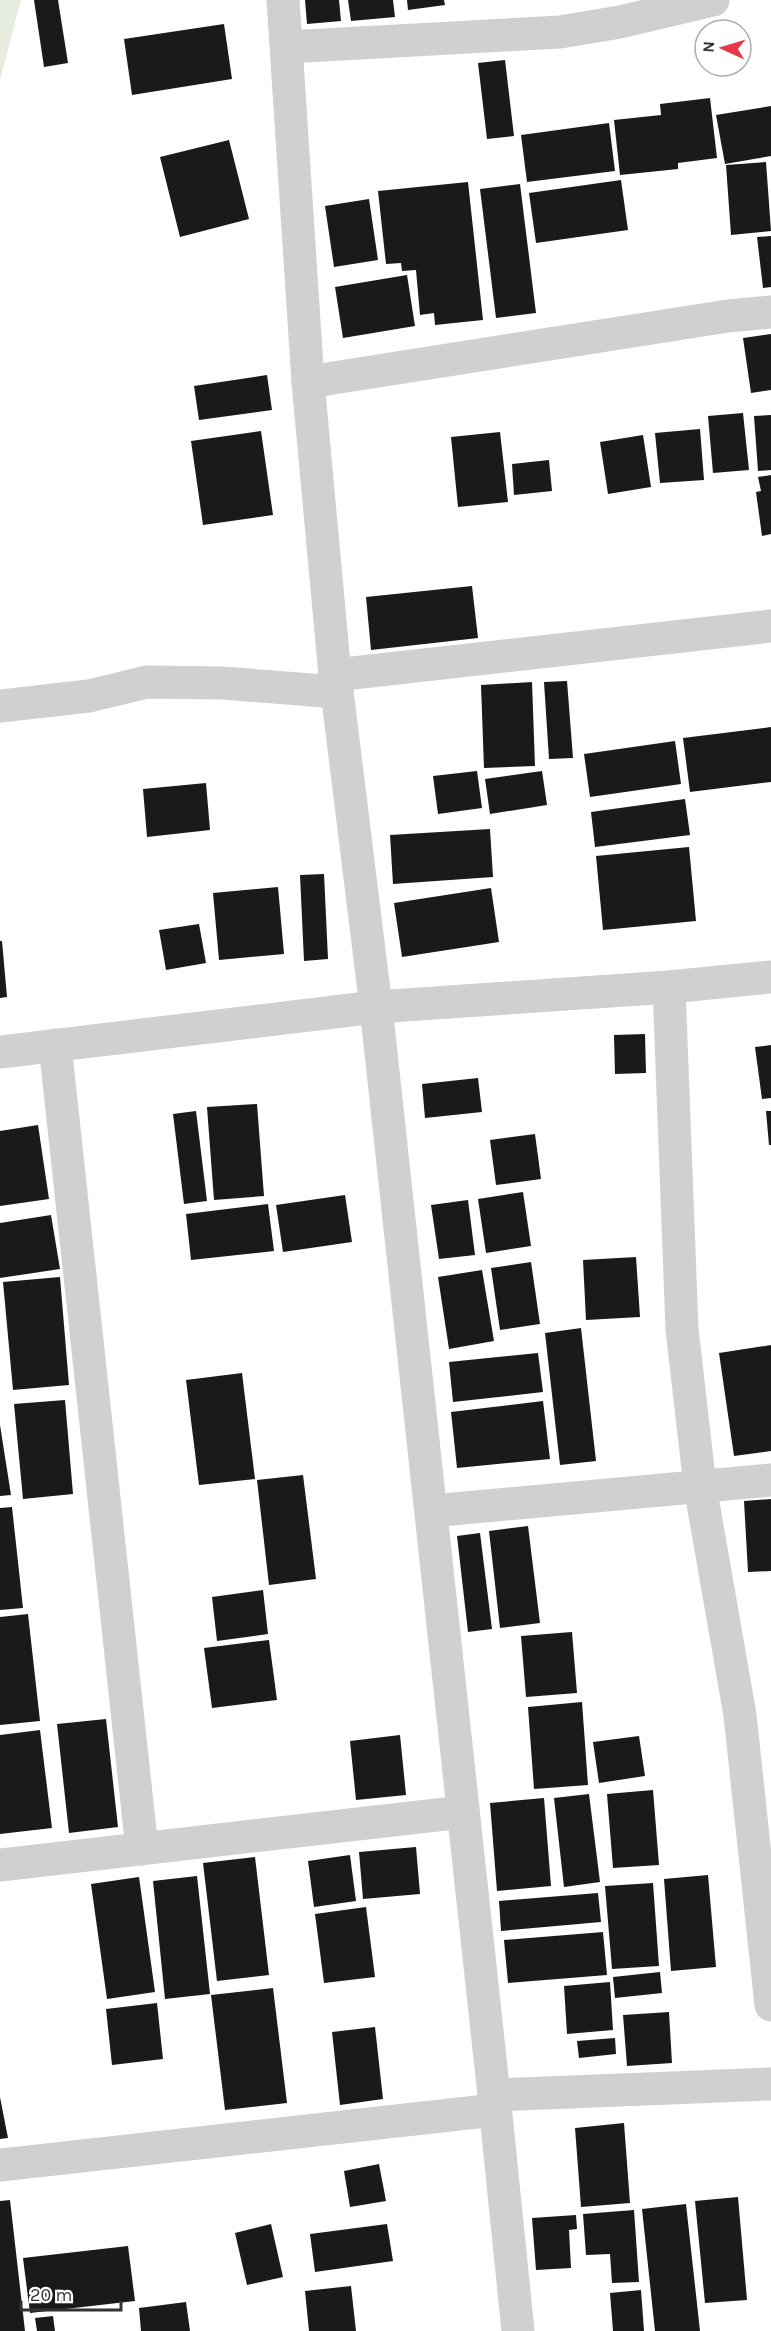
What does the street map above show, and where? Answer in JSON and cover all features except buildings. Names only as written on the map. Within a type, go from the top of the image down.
[{"type":"street","points":[[283,0],[308,382],[336,684],[376,1007],[518,2331]]},
{"type":"street","points":[[287,47],[560,32],[620,22],[714,0]]},
{"type":"street","points":[[308,382],[728,315],[771,312]]},
{"type":"street","points":[[0,706],[89,696],[147,682],[336,684],[771,626]]},
{"type":"street","points":[[0,1052],[376,1007],[669,987],[771,977]]},
{"type":"street","points":[[669,987],[682,1329],[700,1486],[740,1715],[771,2005]]},
{"type":"street","points":[[55,1046],[142,1849]]},
{"type":"street","points":[[430,1512],[771,1480]]},
{"type":"street","points":[[0,1865],[463,1812]]},
{"type":"street","points":[[0,2165],[495,2103],[771,2084]]},
{"type":"shaded area","points":[[0,0],[21,0],[0,80]]}]
